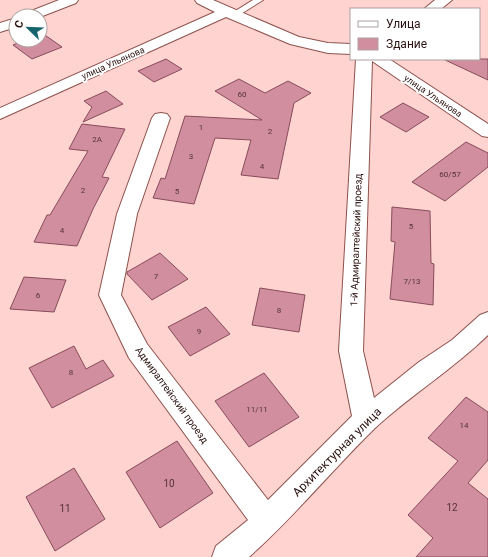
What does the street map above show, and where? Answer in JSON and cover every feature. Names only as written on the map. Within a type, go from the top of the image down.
[{"type":"street","points":[[48,9],[71,0]]},
{"type":"street","points":[[202,0],[295,41],[328,48],[350,49]]},
{"type":"street","points":[[432,8],[445,0]]},
{"type":"street","name":"улица Ульянова","points":[[0,114],[229,13]]},
{"type":"street","name":"1-й Адмиралтейский проезд","points":[[364,60],[351,351],[366,420]]},
{"type":"street","name":"улица Ульянова","points":[[380,60],[488,132]]},
{"type":"street","name":"Адмиралтейский проезд","points":[[161,118],[127,214],[110,295],[138,351],[267,522]]},
{"type":"street","name":"Архитектурная улица","points":[[227,557],[267,522],[366,420],[428,369],[460,347],[488,321]]},
{"type":"lane","points":[[229,13],[259,0]]},
{"type":"building","points":[[48,37],[62,47],[32,59],[17,48],[48,48]]},
{"type":"building","points":[[166,59],[182,69],[154,82],[138,71]]},
{"type":"building","points":[[488,59],[488,80],[445,60]]},
{"type":"building","points":[[239,79],[265,93],[288,81],[311,93],[294,103],[278,179],[241,175],[251,140],[215,138],[194,204],[153,198],[161,178],[165,179],[185,116],[262,120],[215,91]]},
{"type":"building","points":[[106,91],[123,104],[83,122],[92,107],[84,101]]},
{"type":"building","points":[[403,103],[429,117],[406,132],[380,117]]},
{"type":"building","points":[[82,124],[125,129],[102,177],[109,178],[93,209],[77,246],[34,242],[47,215],[50,215],[88,151],[69,149]]},
{"type":"building","points":[[466,142],[488,153],[488,167],[445,201],[412,182]]},
{"type":"building","points":[[392,207],[430,211],[431,263],[434,264],[433,305],[390,299],[395,242],[391,241]]},
{"type":"building","points":[[160,253],[188,279],[152,300],[127,274],[127,272]]},
{"type":"building","points":[[24,277],[66,280],[54,312],[10,309]]},
{"type":"building","points":[[260,288],[305,295],[299,332],[252,325]]},
{"type":"building","points":[[206,307],[230,334],[190,356],[168,327]]},
{"type":"building","points":[[74,346],[86,369],[103,360],[114,376],[52,408],[29,368]]},
{"type":"building","points":[[264,373],[299,417],[249,447],[215,401]]},
{"type":"building","points":[[466,397],[488,412],[488,460],[468,483],[488,499],[488,557],[416,557],[433,538],[408,515],[458,461],[428,438]]},
{"type":"building","points":[[177,441],[213,493],[160,528],[126,472]]},
{"type":"building","points":[[74,468],[105,519],[55,551],[26,497]]}]
